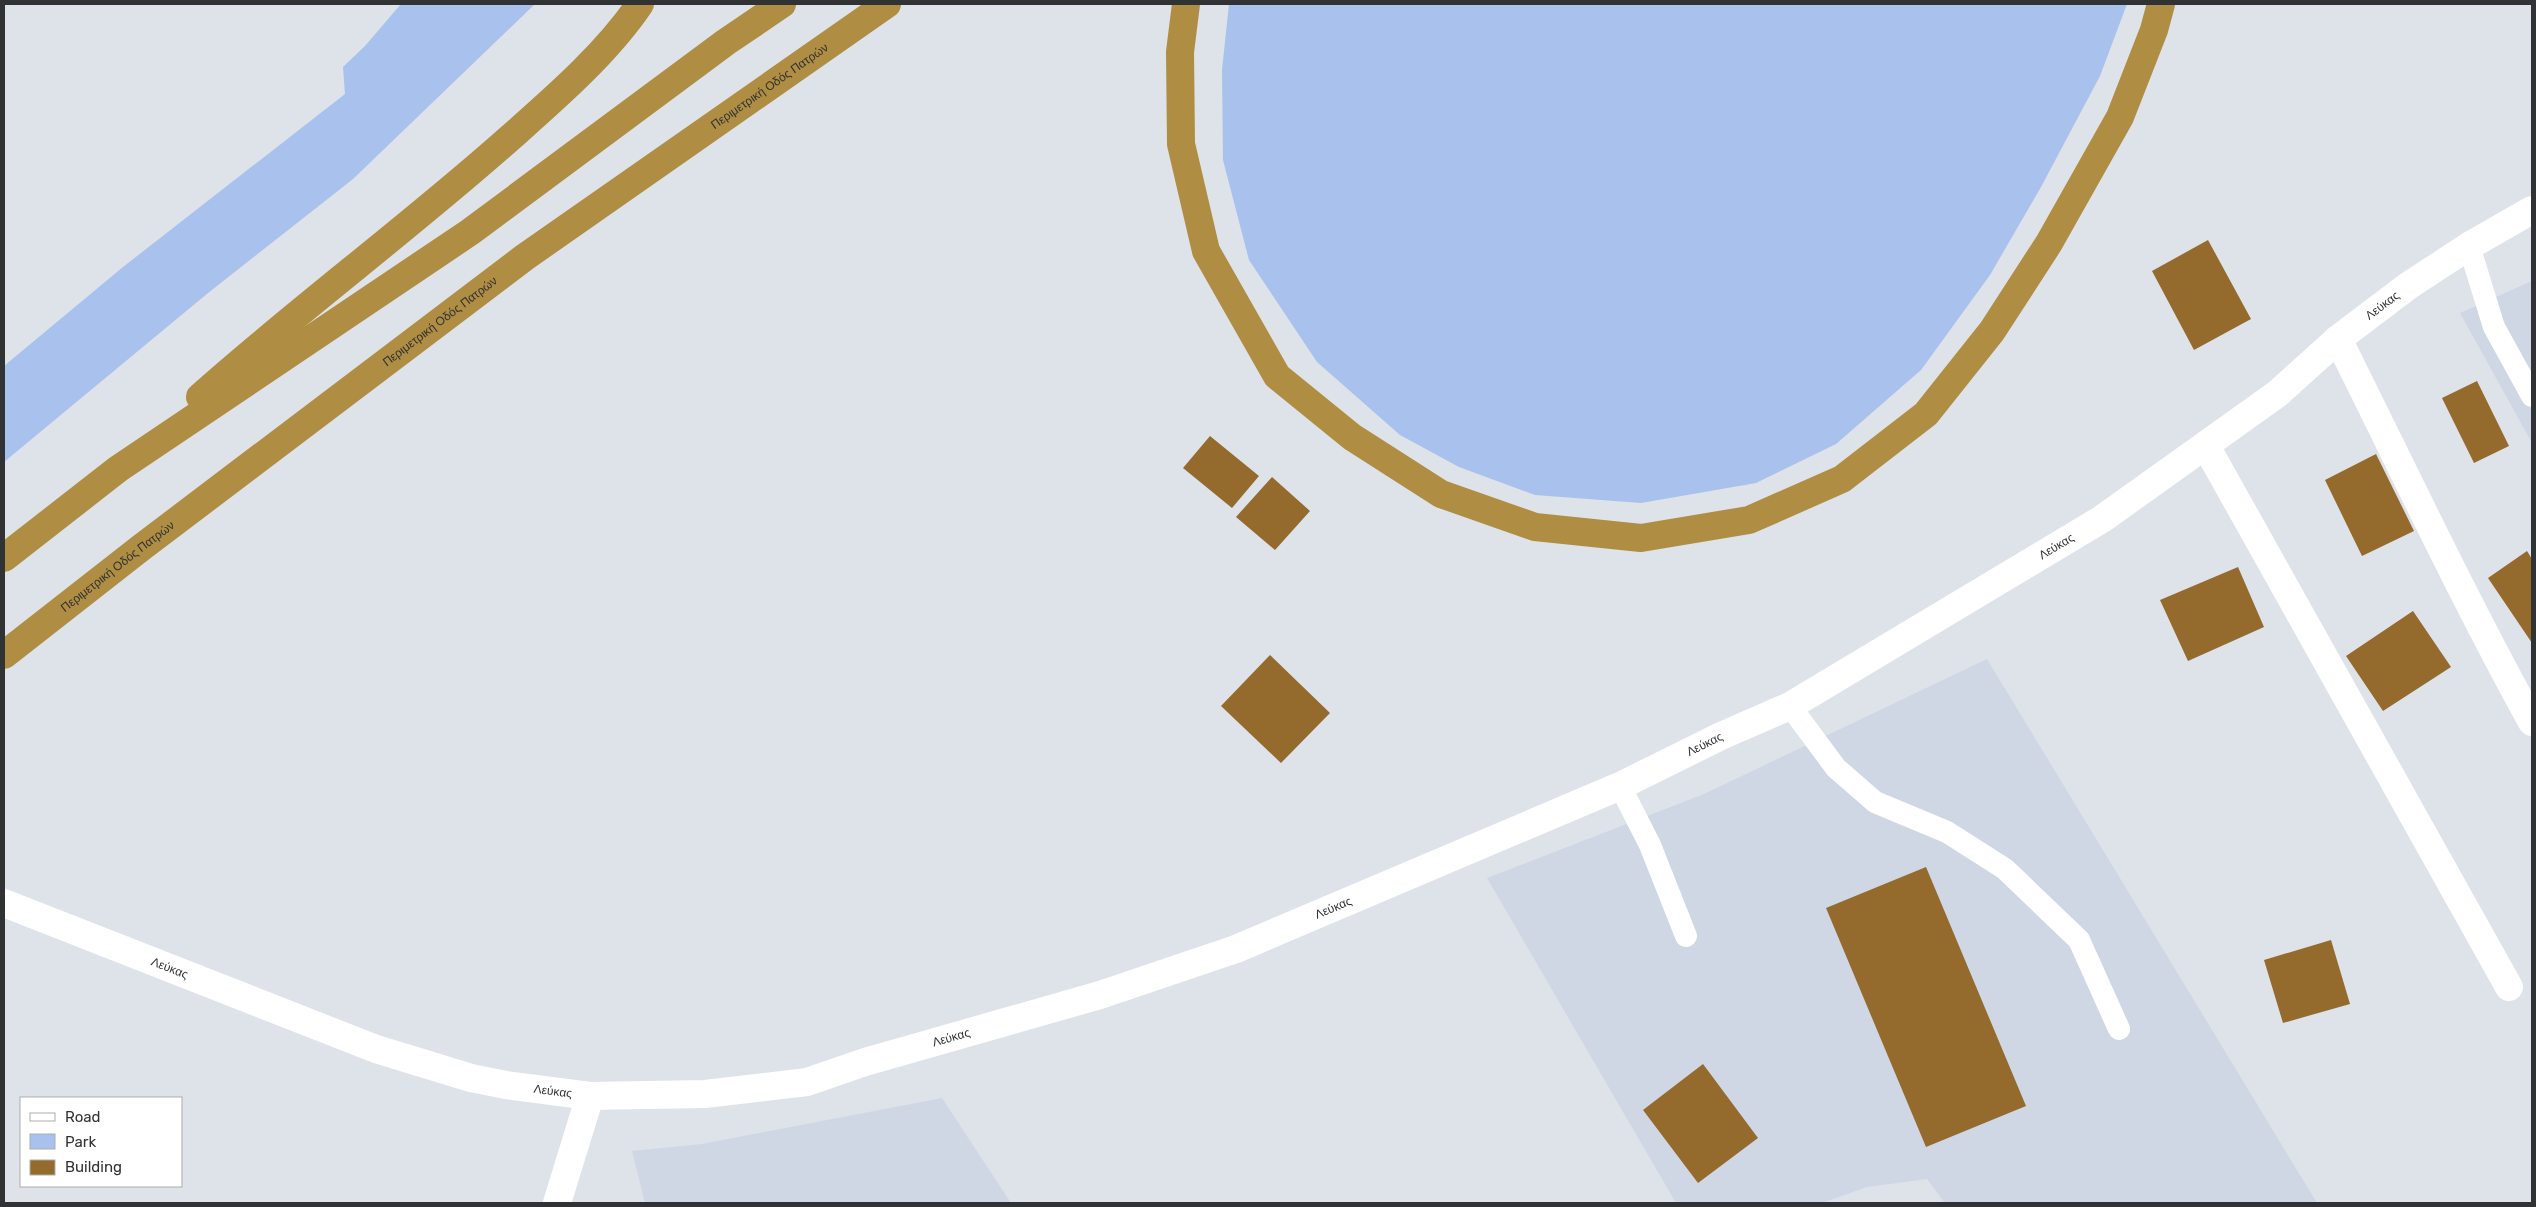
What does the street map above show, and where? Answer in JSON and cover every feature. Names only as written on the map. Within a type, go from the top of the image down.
[{"type":"highway","points":[[4,558],[118,469],[224,375],[486,160],[540,112],[599,53],[640,4]]},
{"type":"highway","points":[[118,469],[470,232],[726,42],[782,4]]},
{"type":"highway","name":"Περιμετρική Οδός Πατρών","points":[[4,655],[142,547],[524,257],[887,4]]},
{"type":"highway","points":[[1186,4],[1180,52],[1181,144],[1206,251],[1277,376],[1352,437],[1441,494],[1535,527],[1641,538],[1749,520],[1842,479],[1926,414],[1992,331],[2049,243],[2120,117],[2154,30],[2161,4]]},
{"type":"street","name":"Λεύκας","points":[[4,903],[392,1054],[497,1084],[590,1096],[705,1094],[807,1082],[865,1062],[1039,1014],[1236,949],[1620,786],[1720,736],[1790,706],[2102,519],[2277,394],[2338,339],[2408,286],[2469,246],[2532,210]]},
{"type":"street","points":[[2338,339],[2428,518],[2462,591],[2532,722]]},
{"type":"street","points":[[2206,446],[2509,987]]},
{"type":"street","points":[[557,1203],[590,1096]]},
{"type":"lane","points":[[2469,246],[2494,327],[2532,396]]},
{"type":"lane","points":[[1790,706],[1836,768],[1875,802],[1947,832],[2005,869],[2079,940],[2119,1029]]},
{"type":"lane","points":[[1620,786],[1650,845],[1686,936]]},
{"type":"shaded area","points":[[2532,281],[2532,443],[2460,313]]},
{"type":"shaded area","points":[[1987,659],[2317,1203],[1945,1203],[1927,1179],[1867,1187],[1822,1203],[1676,1203],[1487,878],[1704,794]]},
{"type":"shaded area","points":[[942,1098],[1011,1203],[645,1203],[632,1151],[702,1144]]},
{"type":"green space","points":[[401,4],[535,4],[353,179],[208,293],[4,462],[4,366],[123,267],[345,94],[343,67],[365,46]]},
{"type":"green space","points":[[1229,4],[2127,4],[2100,76],[2041,187],[1990,275],[1921,370],[1836,444],[1756,483],[1641,503],[1535,495],[1459,467],[1400,435],[1317,362],[1249,260],[1223,160],[1222,70]]},
{"type":"building","points":[[2208,240],[2251,319],[2194,350],[2152,271]]},
{"type":"building","points":[[2477,381],[2509,446],[2474,463],[2442,398]]},
{"type":"building","points":[[1210,436],[1259,476],[1232,508],[1183,468]]},
{"type":"building","points":[[2376,454],[2414,531],[2362,556],[2325,480]]},
{"type":"building","points":[[1272,477],[1310,511],[1275,550],[1236,517]]},
{"type":"building","points":[[2527,551],[2532,559],[2532,643],[2488,578]]},
{"type":"building","points":[[2238,567],[2264,627],[2188,661],[2160,600]]},
{"type":"building","points":[[2413,611],[2451,667],[2383,711],[2346,656]]},
{"type":"building","points":[[1270,655],[1330,713],[1281,763],[1221,706]]},
{"type":"building","points":[[1926,867],[2026,1106],[1926,1147],[1826,908]]},
{"type":"building","points":[[2331,940],[2350,1004],[2283,1023],[2264,960]]},
{"type":"building","points":[[1703,1064],[1758,1138],[1698,1183],[1643,1110]]}]
